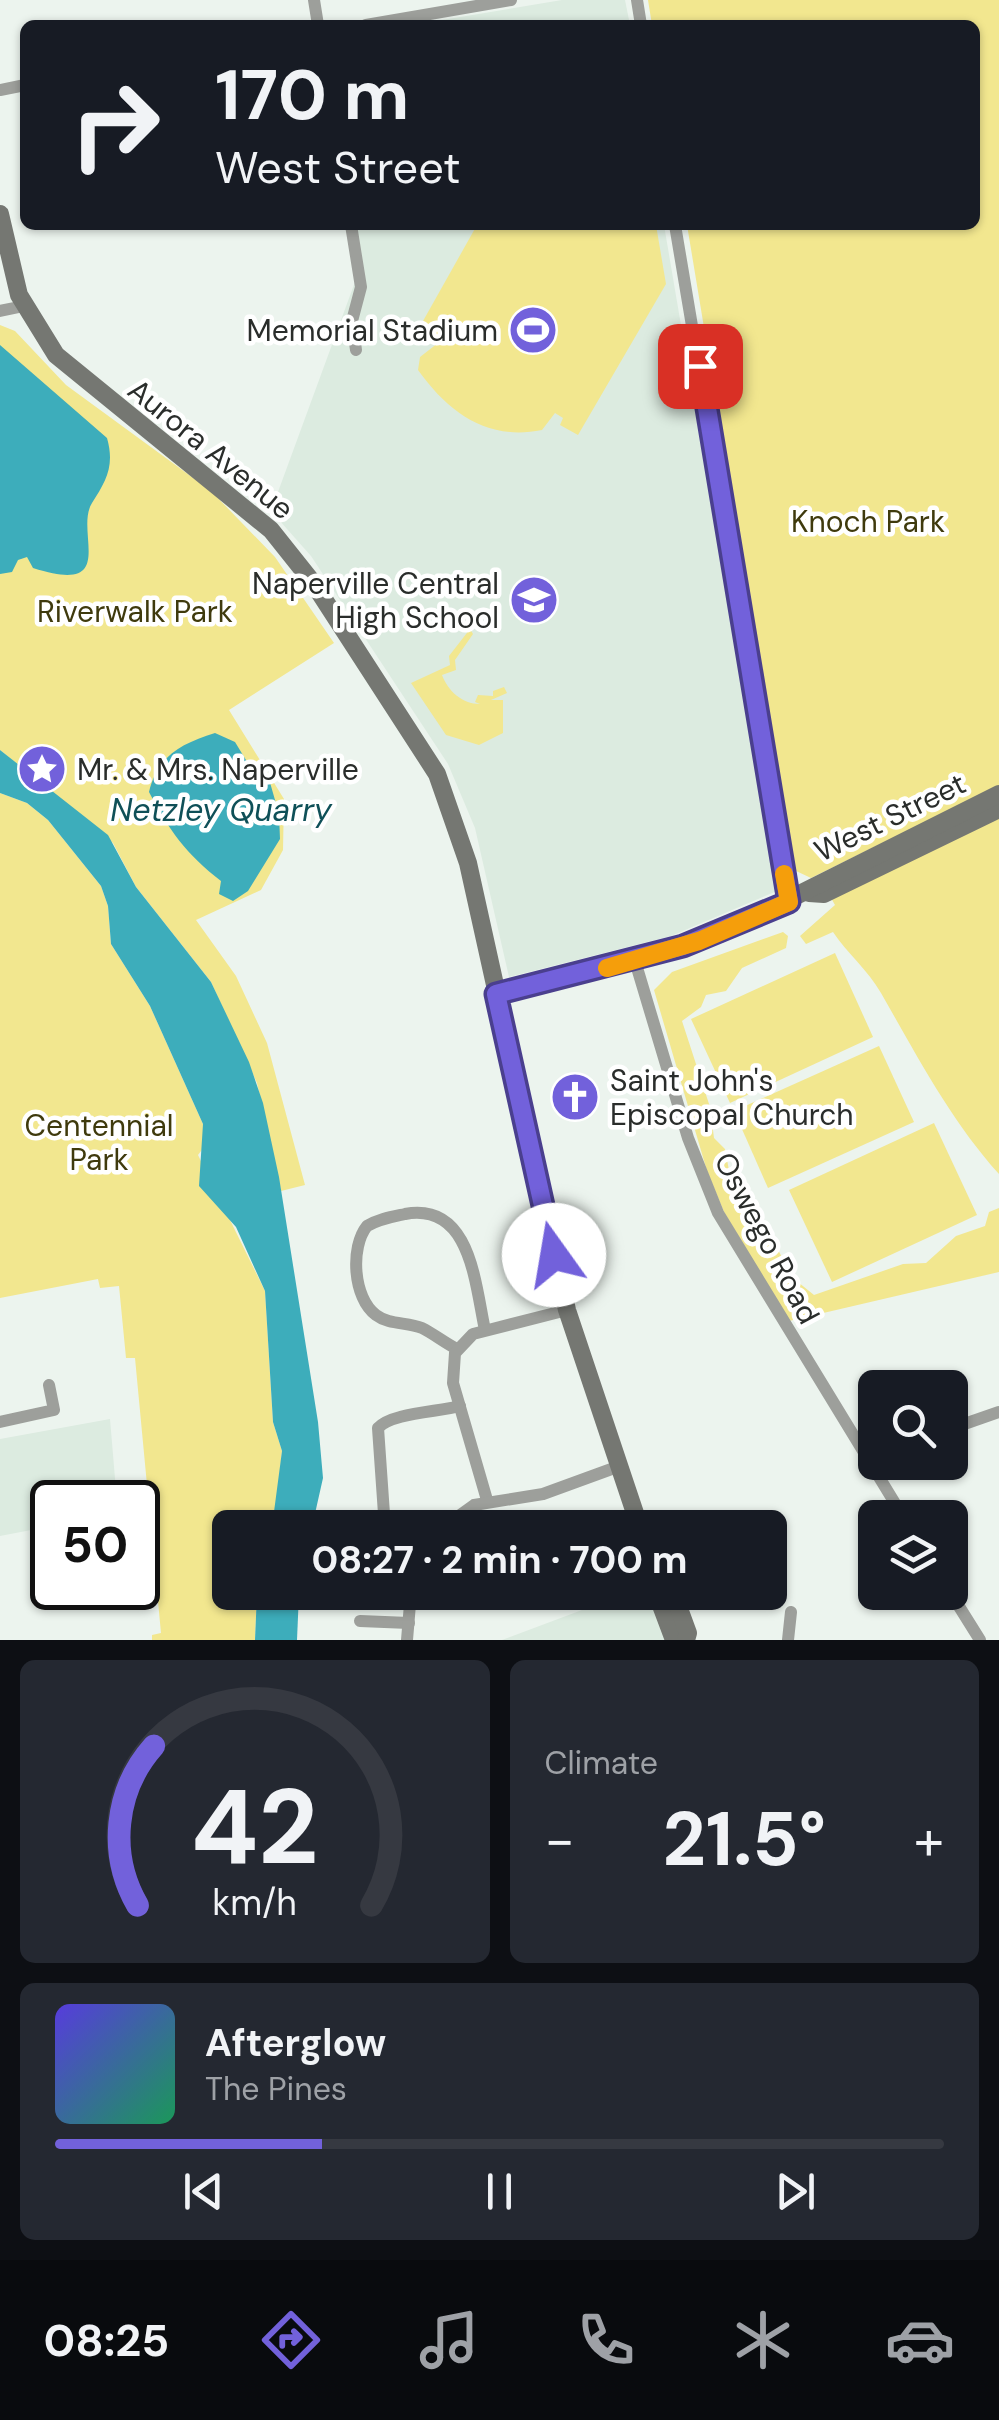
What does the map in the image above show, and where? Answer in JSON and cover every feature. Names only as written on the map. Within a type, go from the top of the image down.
[{"type":"main road","name":"Aurora Avenue","points":[[0,214],[24,306],[66,366],[239,500],[271,530],[314,584],[418,740],[448,799],[567,1310],[634,1510]]},
{"type":"main road","name":"West Street","points":[[496,994],[636,961],[720,934],[808,893],[816,882],[999,794]]},
{"type":"main road","name":"West Street","points":[[808,893],[824,894],[999,810]]},
{"type":"main road","points":[[663,1610],[674,1640]]},
{"type":"main road","points":[[680,1610],[688,1633],[686,1640]]},
{"type":"street","points":[[395,20],[511,0]]},
{"type":"street","points":[[352,230],[361,287],[352,321],[356,350]]},
{"type":"street","points":[[676,230],[789,902]]},
{"type":"street","points":[[0,311],[24,306]]},
{"type":"street","name":"Oswego Road","points":[[636,961],[688,1138],[718,1212],[858,1436]]},
{"type":"street","points":[[457,1349],[424,1329],[383,1320],[370,1310],[355,1254],[359,1237],[375,1221],[419,1213],[440,1218],[455,1229],[466,1250],[485,1330]]},
{"type":"street","points":[[487,1500],[452,1374],[457,1349],[485,1330],[567,1310]]},
{"type":"street","points":[[0,1422],[54,1410],[49,1385]]},
{"type":"street","points":[[385,1510],[378,1428],[388,1418],[431,1414],[460,1406]]},
{"type":"street","points":[[968,1422],[999,1412]]},
{"type":"street","points":[[471,1510],[487,1500],[543,1494],[618,1466]]},
{"type":"street","points":[[407,1640],[410,1610]]},
{"type":"street","points":[[961,1610],[980,1640]]},
{"type":"street","points":[[788,1640],[790,1612]]},
{"type":"street","points":[[360,1620],[409,1623]]},
{"type":"shaded area","points":[[562,0],[625,0],[629,20],[442,20]]},
{"type":"shaded area","name":"Naperville Central High School","points":[[353,230],[665,230],[777,891],[671,936],[509,977],[475,828],[448,764],[311,556],[271,511],[359,271]]},
{"type":"shaded area","points":[[110,1419],[115,1480],[30,1480],[30,1530],[0,1536],[0,1439]]},
{"type":"shaded area","points":[[582,1610],[656,1610],[667,1640],[502,1640]]},
{"type":"green space","name":"Knoch Park","points":[[648,0],[999,0],[999,786],[811,878],[794,870],[688,230],[980,230],[980,20],[651,20]]},
{"type":"green space","name":"Memorial Stadium","points":[[474,230],[657,230],[666,284],[578,435],[560,425],[563,418],[555,413],[542,430],[522,432],[487,427],[456,411],[418,370],[420,357],[438,343],[423,321]]},
{"type":"green space","name":"Riverwalk Park","points":[[0,325],[15,331],[66,385],[211,491],[275,557],[334,643],[229,710],[284,799],[283,850],[261,890],[196,920],[236,976],[267,1043],[305,1185],[281,1191],[257,1083],[211,982],[136,887],[113,843],[0,750]]},
{"type":"green space","points":[[470,629],[473,634],[455,660],[456,670],[442,675],[445,681],[456,696],[467,702],[480,704],[475,702],[478,695],[493,696],[493,691],[504,687],[507,693],[491,700],[503,700],[503,733],[479,745],[446,735],[411,683],[450,665],[449,656]]},
{"type":"green space","name":"Centennial Park","points":[[0,793],[27,803],[48,820],[101,886],[108,906],[111,944],[150,1006],[203,1124],[204,1147],[198,1155],[265,1291],[273,1422],[282,1451],[276,1510],[212,1510],[212,1610],[256,1610],[255,1640],[152,1640],[152,1635],[161,1633],[160,1480],[147,1480],[135,1358],[126,1358],[119,1286],[100,1288],[98,1279],[0,1298]]},
{"type":"green space","points":[[999,817],[999,1174],[950,1110],[876,985],[833,932],[806,944],[800,936],[835,905],[831,898]]},
{"type":"green space","points":[[783,932],[788,936],[786,948],[742,968],[726,991],[706,995],[701,1007],[682,1021],[710,1107],[714,1138],[725,1149],[731,1181],[752,1201],[793,1278],[814,1295],[903,1264],[926,1263],[956,1236],[985,1226],[989,1212],[999,1208],[999,1272],[789,1321],[724,1212],[707,1171],[654,990],[672,972]]},
{"type":"green space","points":[[835,953],[873,1037],[730,1103],[691,1019]]},
{"type":"green space","points":[[879,1046],[914,1122],[768,1188],[734,1111]]},
{"type":"green space","points":[[934,1123],[977,1215],[832,1282],[789,1190]]},
{"type":"water","points":[[0,345],[107,438],[108,473],[88,515],[85,567],[76,574],[33,568],[27,557],[18,560],[12,572],[0,574]]},
{"type":"water","name":"Netzley Quarry","points":[[215,733],[235,742],[249,765],[269,779],[279,814],[280,839],[248,891],[233,901],[219,894],[221,881],[179,841],[149,792],[165,760],[192,742]]},
{"type":"water","points":[[0,750],[108,835],[136,887],[211,982],[249,1062],[263,1103],[279,1177],[318,1422],[323,1478],[316,1510],[274,1510],[282,1451],[273,1422],[265,1291],[236,1227],[199,1186],[203,1124],[150,1006],[111,944],[108,906],[101,886],[48,820],[27,803],[0,793]]},
{"type":"water","points":[[256,1610],[298,1610],[297,1640],[255,1640]]},
{"type":"slow traffic","points":[[607,968],[699,941],[789,902],[784,874]]},
{"type":"place","name":"Memorial Stadium","points":[[533,330]]},
{"type":"place","name":"Naperville Central High School","points":[[534,600]]},
{"type":"place","name":"Mr. & Mrs. Naperville","points":[[42,769]]},
{"type":"place","name":"Saint John's Episcopal Church","points":[[575,1097]]},
{"type":"route","points":[[554,1255],[496,994],[610,968],[683,946],[720,934],[789,902],[700,366]]}]
